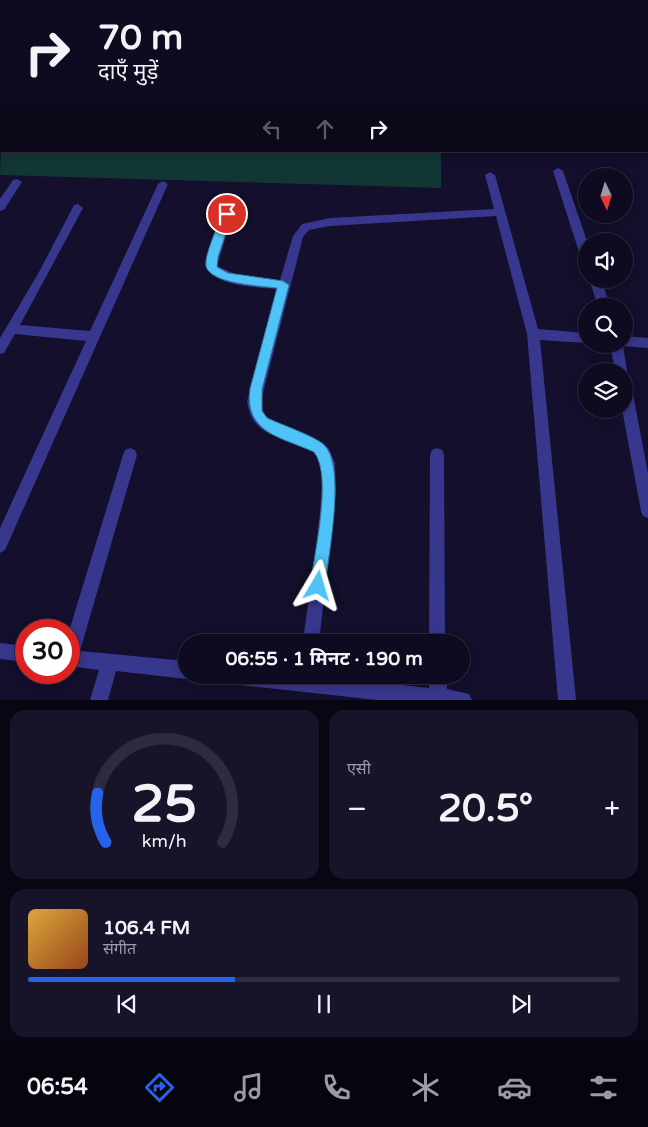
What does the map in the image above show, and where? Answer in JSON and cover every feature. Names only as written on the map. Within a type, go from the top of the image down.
[{"type":"street","points":[[558,170],[579,233]]},
{"type":"street","points":[[490,175],[533,334],[567,700]]},
{"type":"street","points":[[0,207],[17,182]]},
{"type":"street","points":[[0,545],[163,184]]},
{"type":"street","points":[[232,200],[213,257],[211,265],[213,270],[226,277],[283,285]]},
{"type":"street","points":[[0,349],[43,275],[78,208]]},
{"type":"street","points":[[311,634],[329,493],[329,470],[325,456],[319,448],[263,422],[256,413],[254,401],[283,285],[298,236],[306,227],[315,224],[500,212]]},
{"type":"street","points":[[12,329],[94,337]]},
{"type":"street","points":[[533,334],[578,337]]},
{"type":"street","points":[[633,342],[648,343]]},
{"type":"street","points":[[630,418],[648,511]]},
{"type":"street","points":[[80,621],[130,455]]},
{"type":"street","points":[[437,455],[438,634]]},
{"type":"street","points":[[0,651],[15,653]]},
{"type":"street","points":[[80,659],[178,669]]},
{"type":"street","points":[[99,700],[110,662]]},
{"type":"street","points":[[320,684],[346,693],[464,700]]},
{"type":"street","points":[[438,684],[438,697]]},
{"type":"green space","points":[[1,152],[441,152],[441,188],[0,175]]},
{"type":"route","points":[[227,214],[211,265],[213,270],[226,277],[283,285],[256,389],[254,401],[256,413],[263,422],[319,448],[325,456],[329,470],[329,493],[318,586]]}]
